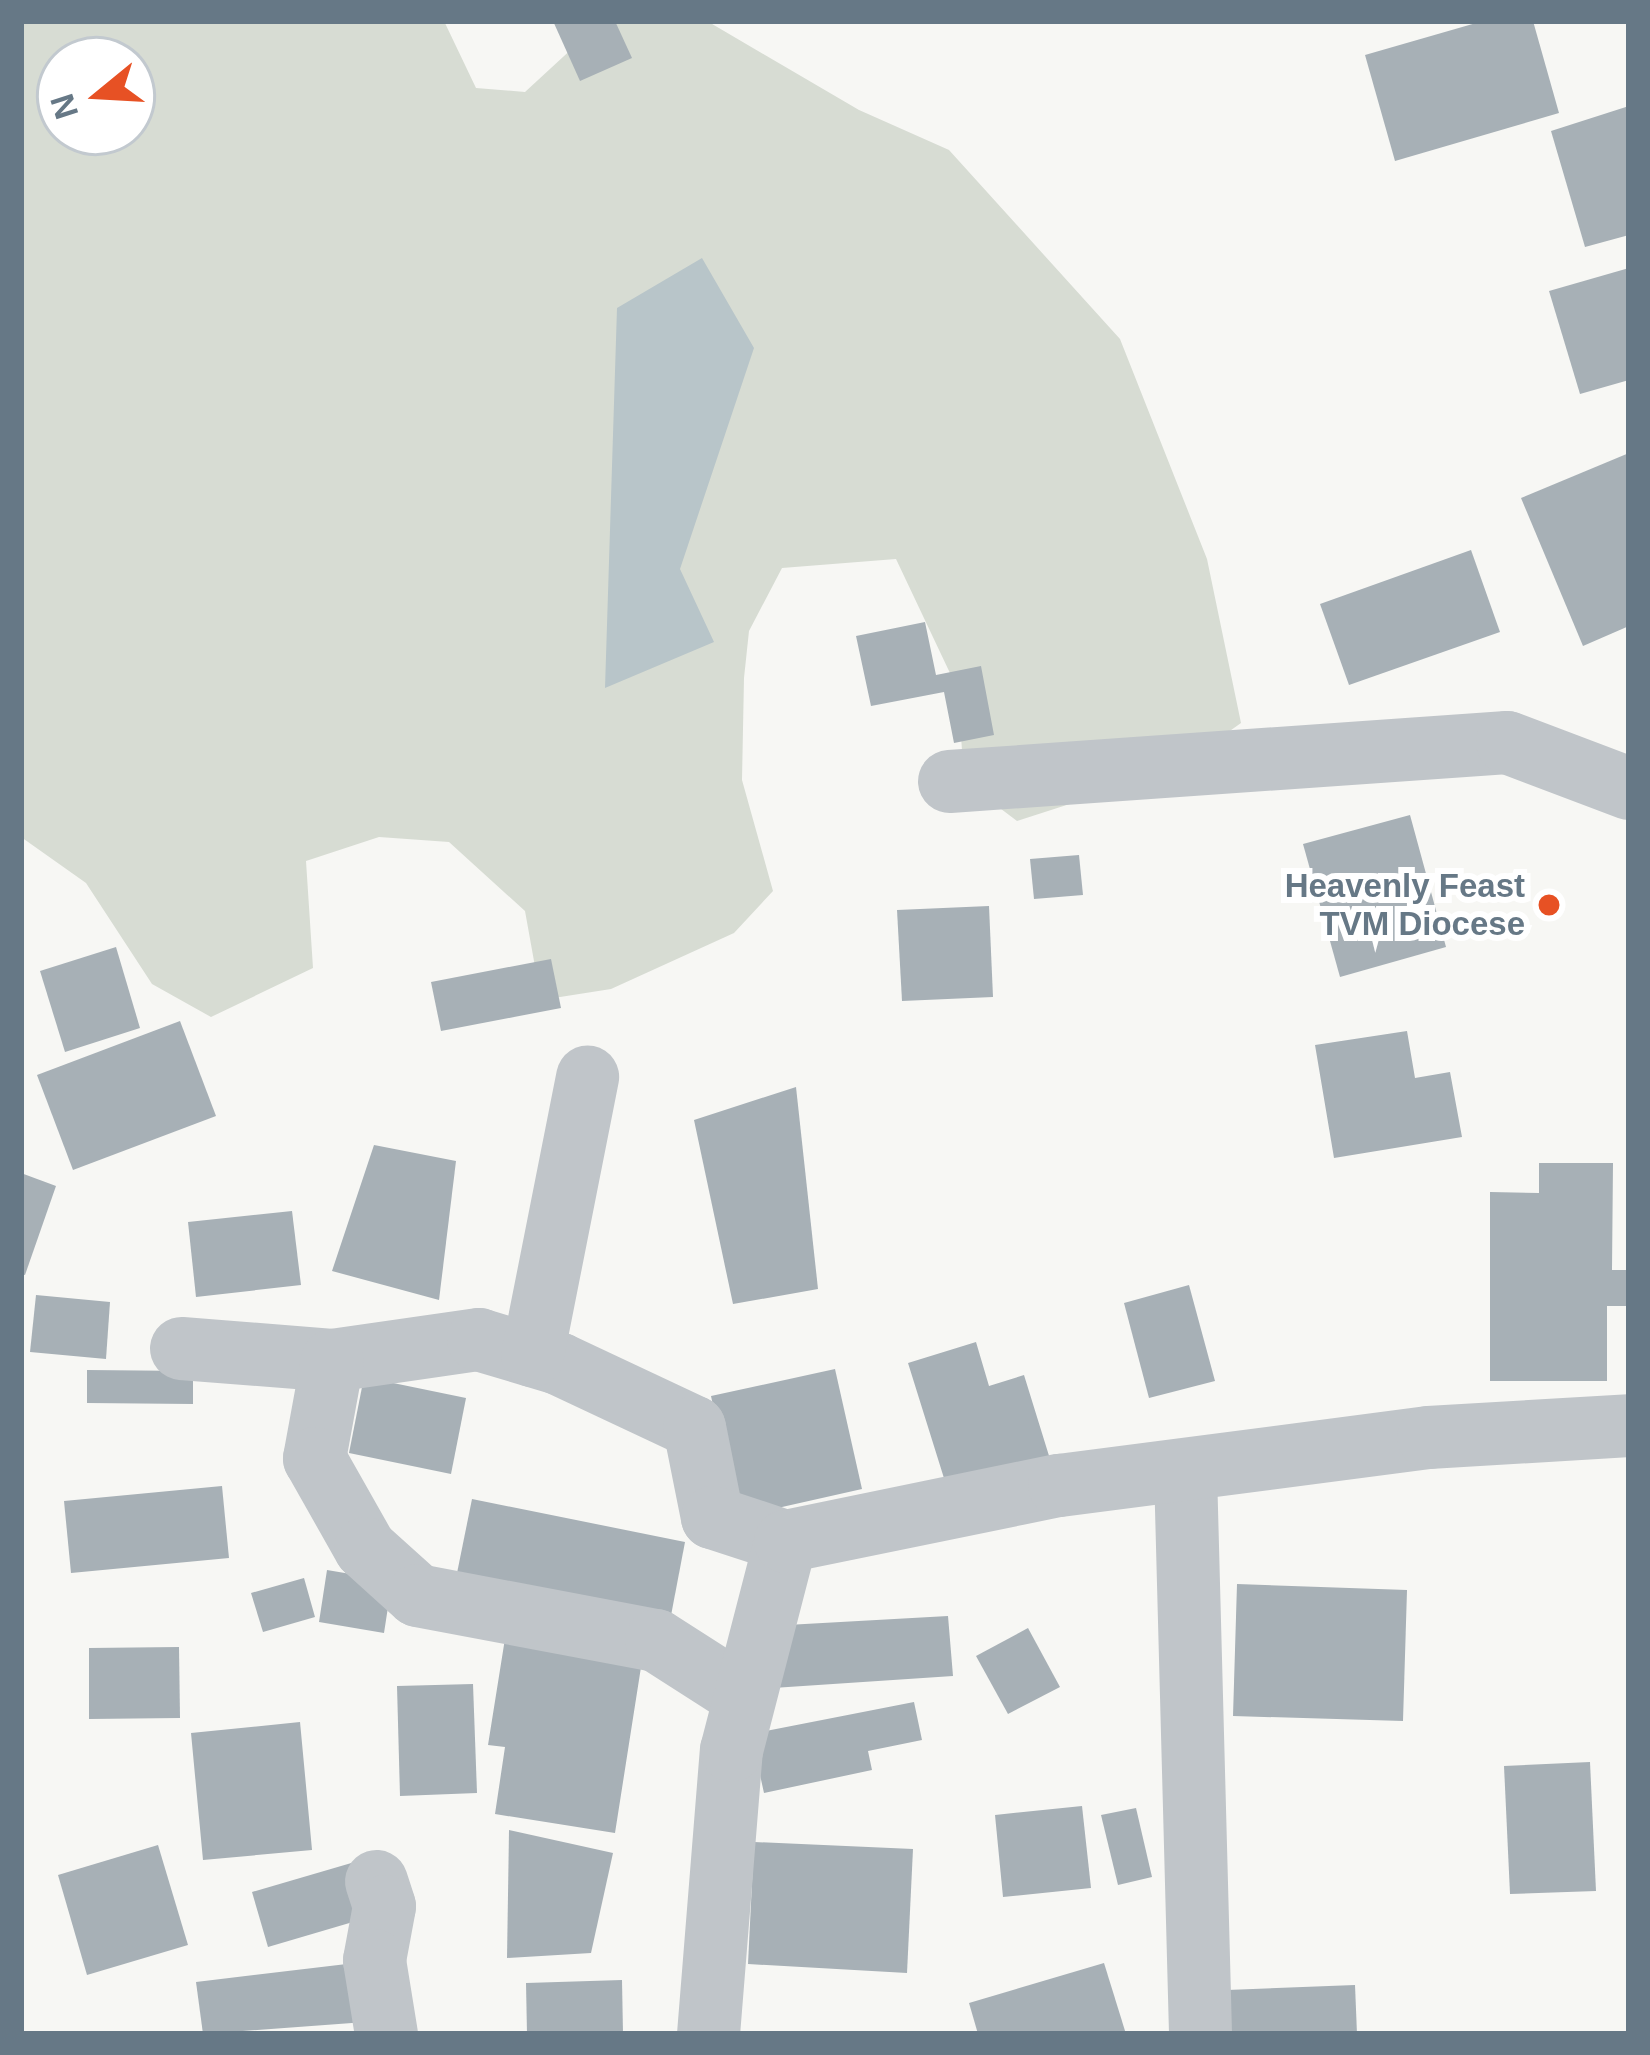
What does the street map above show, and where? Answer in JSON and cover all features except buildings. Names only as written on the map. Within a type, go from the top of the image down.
[{"type":"street","points":[[949,781],[1507,742],[1629,788]]},
{"type":"street","points":[[532,1355],[587,1076]]},
{"type":"street","points":[[181,1348],[332,1360],[478,1339],[532,1355],[694,1426],[712,1517],[784,1541],[832,1524],[1428,1437],[1629,1425]]},
{"type":"street","points":[[332,1360],[314,1459],[365,1548],[417,1595],[656,1640],[742,1696]]},
{"type":"street","points":[[1185,1471],[1200,2034]]},
{"type":"street","points":[[708,2034],[742,1696],[784,1541]]},
{"type":"street","points":[[376,1881],[384,1906],[374,1960],[386,2034]]},
{"type":"shaded area","points":[[21,21],[444,21],[476,88],[525,92],[602,21],[707,21],[859,110],[949,150],[1120,339],[1207,559],[1241,723],[1175,770],[1017,821],[964,781],[958,690],[896,559],[782,568],[749,631],[744,678],[742,780],[773,891],[734,933],[611,989],[541,1000],[525,911],[449,842],[379,837],[306,861],[313,968],[211,1017],[152,984],[86,883],[21,837]]},
{"type":"shaded area","points":[[702,258],[754,348],[680,569],[714,642],[605,688],[617,308]]},
{"type":"place","name":"Heavenly Feast TVM Diocese","points":[[1549,905]]}]
